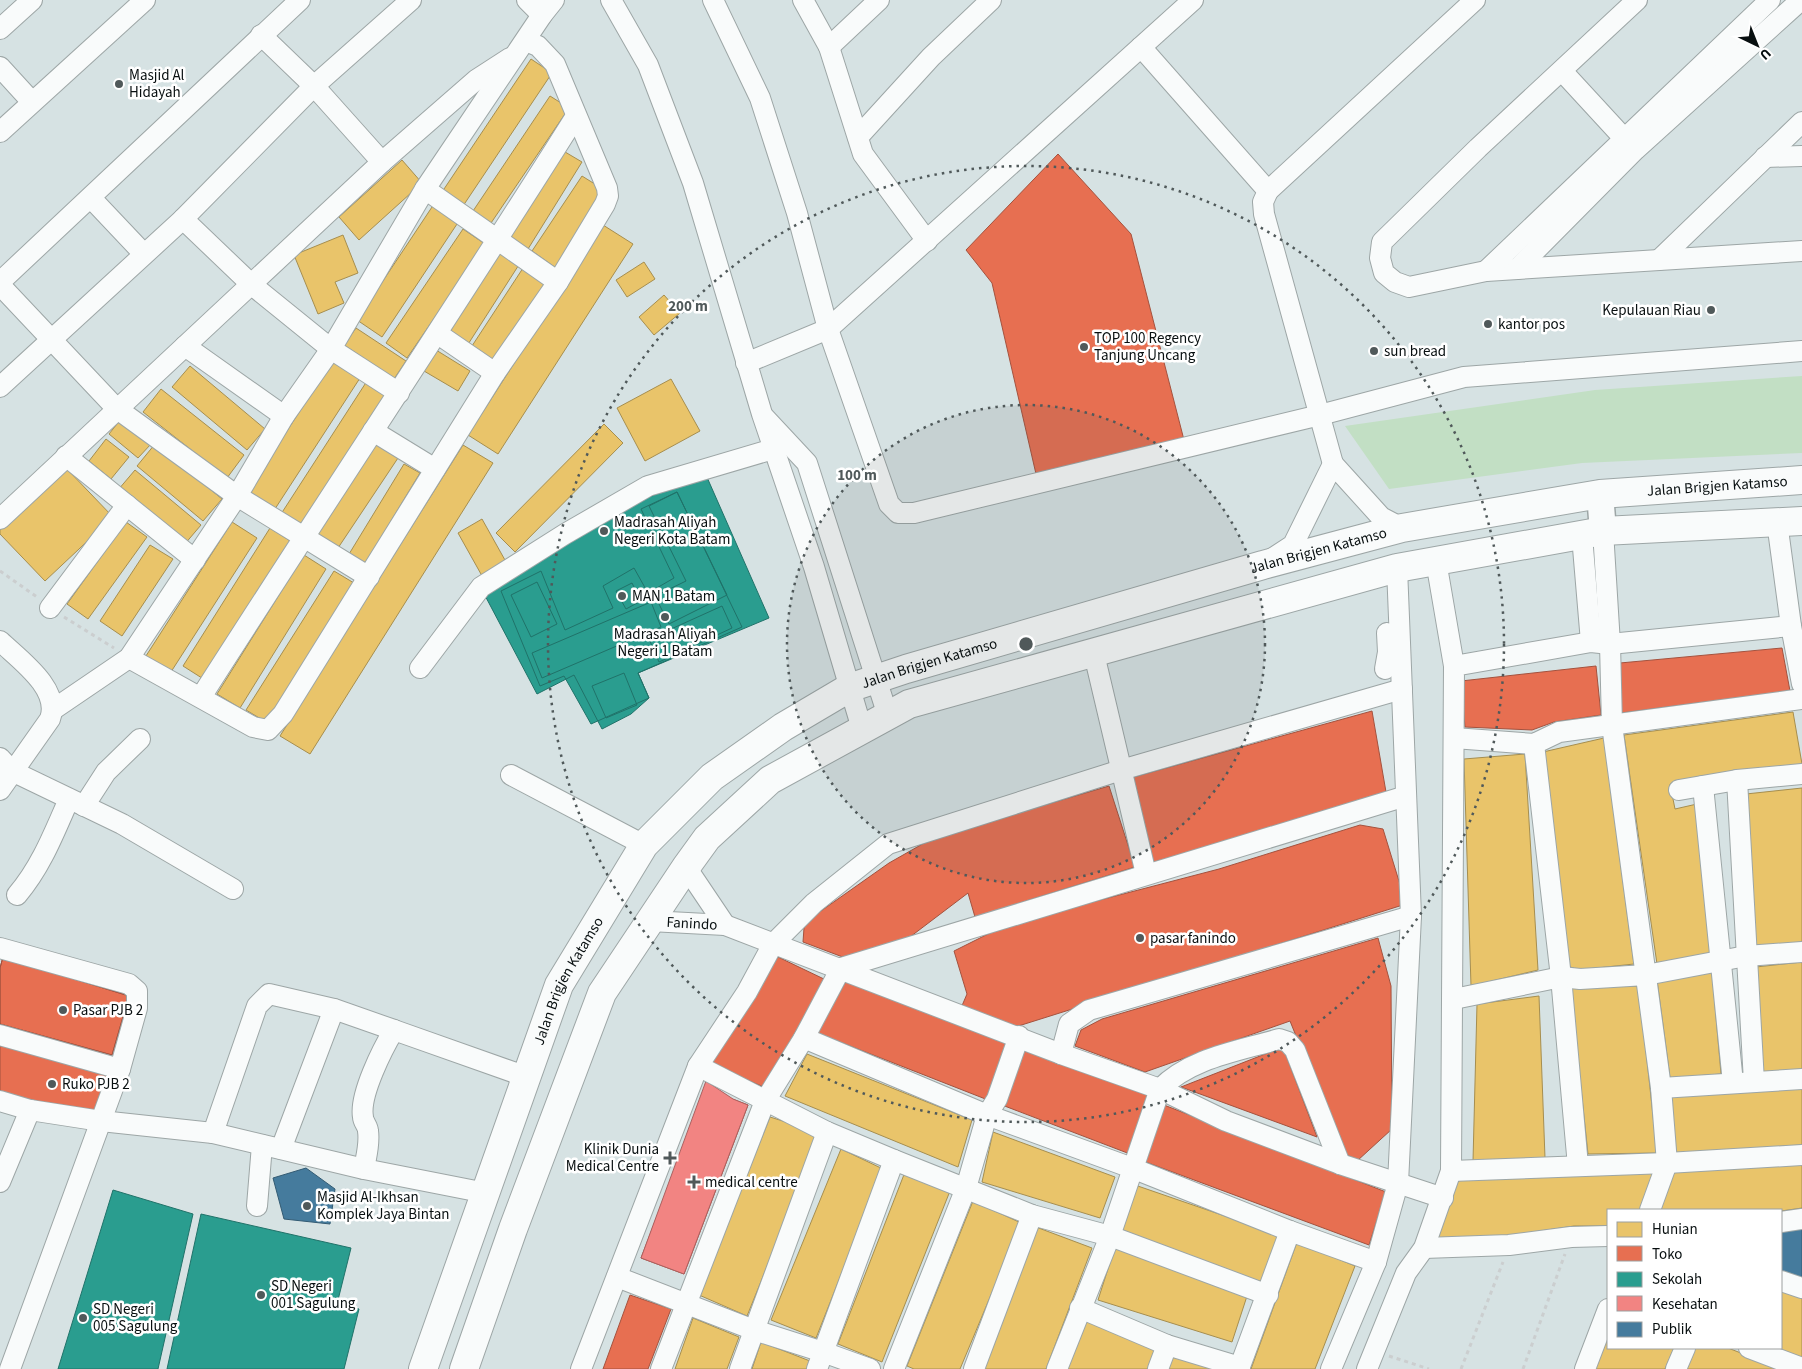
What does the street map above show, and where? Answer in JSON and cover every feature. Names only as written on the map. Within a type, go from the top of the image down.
[{"type":"highway","name":"Jalan Brigjen Katamso","points":[[423,1369],[560,985],[644,845],[712,777],[783,727],[849,688],[1263,565],[1402,528],[1600,494],[1802,480]]},
{"type":"highway","points":[[464,1369],[513,1229],[602,994],[686,866],[707,838],[770,780],[910,704],[1391,570],[1592,534],[1789,521]]},
{"type":"main road","points":[[1592,534],[1600,494]]},
{"type":"street","points":[[0,29],[32,0]]},
{"type":"street","points":[[300,0],[0,284],[116,408],[237,496],[369,577]]},
{"type":"street","points":[[0,387],[183,219],[314,86],[411,0]]},
{"type":"street","points":[[0,790],[6,765],[50,719],[54,709],[129,658],[196,560],[237,496],[284,416],[331,348],[425,189],[548,7],[527,0]]},
{"type":"street","points":[[611,0],[648,66],[693,183],[772,449],[814,568],[849,688]]},
{"type":"street","points":[[713,0],[760,98],[797,213],[828,329],[889,504],[898,513],[914,513],[1320,415],[1464,377],[1802,352]]},
{"type":"street","points":[[803,0],[829,47],[863,154],[927,241]]},
{"type":"street","points":[[829,47],[879,0]]},
{"type":"street","points":[[858,137],[931,57],[991,0]]},
{"type":"street","points":[[746,363],[828,329],[1193,0]]},
{"type":"street","points":[[1402,528],[1381,517],[1333,464],[1264,214],[1264,202],[1268,191],[1475,0]]},
{"type":"street","points":[[1637,0],[1478,148],[1382,242],[1380,258],[1384,273],[1395,282],[1409,287],[1486,271],[1517,268],[1802,251]]},
{"type":"street","points":[[1517,268],[1629,144],[1770,0]]},
{"type":"street","points":[[1486,271],[1629,144],[1801,0]]},
{"type":"street","points":[[0,132],[140,2]]},
{"type":"street","points":[[261,35],[314,86],[382,162]]},
{"type":"street","points":[[0,519],[116,408],[252,286],[382,162],[476,80],[520,48],[538,46],[555,64],[607,188],[608,196],[558,282],[495,373],[283,714],[268,730],[253,727],[129,658]]},
{"type":"street","points":[[1141,48],[1268,191]]},
{"type":"street","points":[[0,67],[32,102]]},
{"type":"street","points":[[1562,71],[1629,144]]},
{"type":"street","points":[[202,697],[304,536],[438,334],[576,116]]},
{"type":"street","points":[[1659,260],[1802,122]]},
{"type":"street","points":[[1766,157],[1802,156]]},
{"type":"street","points":[[425,189],[558,282]]},
{"type":"street","points":[[90,198],[144,254]]},
{"type":"street","points":[[183,219],[252,286],[331,348],[399,393]]},
{"type":"street","points":[[438,334],[495,373]]},
{"type":"street","points":[[185,346],[284,416]]},
{"type":"street","points":[[762,414],[808,463],[888,716]]},
{"type":"street","points":[[373,432],[435,469]]},
{"type":"street","points":[[420,668],[476,591],[565,534],[648,486],[772,449]]},
{"type":"street","points":[[66,456],[196,560]]},
{"type":"street","points":[[1263,565],[1293,545],[1333,464]]},
{"type":"street","points":[[50,608],[127,505]]},
{"type":"street","points":[[1789,521],[1790,626],[1802,684]]},
{"type":"street","points":[[1592,534],[1586,564],[1601,643]]},
{"type":"street","points":[[1592,534],[1601,643],[1661,1088],[1667,1164],[1650,1209]]},
{"type":"street","points":[[1370,1360],[1406,1273],[1424,1248],[1451,1171],[1454,999],[1454,666],[1436,561]]},
{"type":"street","points":[[1385,669],[1388,652],[1384,596],[1391,570]]},
{"type":"street","points":[[1331,1369],[1376,1262],[1398,1183],[1411,916],[1402,689],[1391,570]]},
{"type":"street","points":[[1454,666],[1601,643],[1790,626]]},
{"type":"street","points":[[0,641],[36,677],[51,698],[54,709]]},
{"type":"street","points":[[1094,654],[1146,874]]},
{"type":"street","name":"Jalan Brigjen Katamso","points":[[849,688],[862,729]]},
{"type":"street","points":[[581,1369],[698,1066],[747,992],[773,944],[814,903],[888,844],[1121,770],[1402,689]]},
{"type":"street","points":[[1454,738],[1534,744],[1559,732],[1802,699]]},
{"type":"street","points":[[17,895],[29,881],[76,803],[140,739]]},
{"type":"street","points":[[1534,744],[1561,976],[1578,1166]]},
{"type":"street","points":[[6,765],[76,803],[122,824],[233,889]]},
{"type":"street","points":[[1679,790],[1737,780],[1802,774]]},
{"type":"street","points":[[511,775],[644,845]]},
{"type":"street","points":[[1737,780],[1754,1082]]},
{"type":"street","points":[[1703,786],[1733,1083]]},
{"type":"street","points":[[662,1369],[685,1304],[765,1101],[804,1038],[841,968],[1406,796]]},
{"type":"street","name":"Fanindo","points":[[686,866],[725,924]]},
{"type":"street","points":[[1061,1054],[1069,1024],[1089,1010],[1411,916]]},
{"type":"street","name":"Fanindo","points":[[650,921],[725,924]]},
{"type":"street","points":[[725,924],[1061,1054],[1160,1089],[1226,1121],[1340,1164],[1443,1198]]},
{"type":"street","points":[[0,948],[129,984],[137,991],[138,1008],[120,1069],[10,1369]]},
{"type":"street","points":[[1454,999],[1561,976],[1580,979],[1646,975],[1746,956],[1802,952]]},
{"type":"street","points":[[213,1133],[257,1006],[263,998],[270,994],[334,1009],[527,1077]]},
{"type":"street","points":[[281,1149],[334,1009]]},
{"type":"street","points":[[364,1170],[369,1142],[368,1129],[362,1116],[367,1089],[382,1050],[394,1030]]},
{"type":"street","points":[[0,1035],[120,1069]]},
{"type":"street","points":[[894,1369],[966,1188],[987,1115],[997,1099],[1018,1036]]},
{"type":"street","points":[[804,1038],[987,1115],[1132,1168],[1290,1231],[1376,1262]]},
{"type":"street","points":[[1057,1369],[1110,1236],[1160,1089],[1171,1077],[1190,1066],[1279,1039],[1288,1042],[1295,1050],[1340,1164]]},
{"type":"street","points":[[698,1066],[826,1132],[894,1160],[1032,1215],[1110,1236],[1268,1295]]},
{"type":"street","points":[[1661,1088],[1802,1079]]},
{"type":"street","points":[[0,1101],[30,1110],[101,1121],[213,1133],[364,1170],[486,1193]]},
{"type":"street","points":[[0,1182],[30,1110]]},
{"type":"street","points":[[740,1369],[826,1132]]},
{"type":"street","points":[[257,1206],[262,1145]]},
{"type":"street","points":[[1451,1171],[1667,1164],[1802,1155]]},
{"type":"street","points":[[820,1360],[894,1160]]},
{"type":"street","points":[[974,1369],[1032,1215]]},
{"type":"street","points":[[1782,1222],[1802,1219]]},
{"type":"street","points":[[1080,1308],[1167,1345],[1240,1368],[1290,1231]]},
{"type":"street","points":[[1424,1248],[1509,1245],[1571,1237],[1607,1236]]},
{"type":"street","points":[[616,1277],[754,1330],[820,1360],[870,1369]]},
{"type":"street","points":[[1782,1281],[1802,1288]]},
{"type":"street","points":[[1585,1369],[1607,1312]]},
{"type":"street","points":[[1158,1369],[1167,1345]]},
{"type":"street","points":[[1676,1369],[1685,1349]]},
{"type":"street","points":[[1752,1349],[1802,1368]]},
{"type":"path","points":[[0,571],[50,608],[129,658]]},
{"type":"path","points":[[1523,1369],[1571,1237]]},
{"type":"path","points":[[1461,1369],[1509,1245]]},
{"type":"path","points":[[1370,1360],[1429,1369]]},
{"type":"green space","points":[[1802,376],[1802,453],[1582,463],[1389,489],[1345,426],[1595,390]]},
{"type":"building: Hunian","points":[[531,59],[552,73],[463,206],[442,192]]},
{"type":"building: Hunian","points":[[550,96],[569,108],[491,223],[473,211]]},
{"type":"building: Hunian","points":[[560,149],[582,162],[528,249],[506,236]]},
{"type":"building: Hunian","points":[[402,160],[422,183],[359,240],[339,217]]},
{"type":"building: Hunian","points":[[582,176],[606,191],[556,268],[532,251]]},
{"type":"building: Hunian","points":[[434,204],[459,221],[382,337],[357,320]]},
{"type":"building: Hunian","points":[[603,225],[633,244],[498,454],[468,435]]},
{"type":"building: Hunian","points":[[463,229],[485,244],[407,358],[386,343]]},
{"type":"building: Hunian","points":[[343,235],[358,273],[335,282],[344,303],[318,314],[294,255]]},
{"type":"building: Hunian","points":[[500,246],[522,260],[465,349],[442,335]]},
{"type":"building: Hunian","points":[[644,262],[655,279],[627,297],[616,280]]},
{"type":"building: Hunian","points":[[525,265],[548,280],[492,364],[470,349]]},
{"type":"building: Hunian","points":[[664,295],[680,313],[654,335],[639,317]]},
{"type":"building: Hunian","points":[[356,328],[406,361],[394,379],[344,345]]},
{"type":"building: Hunian","points":[[436,350],[470,371],[458,391],[424,371]]},
{"type":"building: Hunian","points":[[333,360],[360,378],[273,512],[246,494]]},
{"type":"building: Hunian","points":[[190,366],[265,429],[247,450],[172,387]]},
{"type":"building: Hunian","points":[[671,379],[700,431],[645,461],[617,408]]},
{"type":"building: Hunian","points":[[367,381],[389,395],[303,528],[281,514]]},
{"type":"building: Hunian","points":[[161,389],[244,455],[227,478],[143,412]]},
{"type":"building: Hunian","points":[[121,419],[151,444],[138,458],[109,434]]},
{"type":"building: Hunian","points":[[604,424],[623,443],[515,552],[496,533]]},
{"type":"building: Hunian","points":[[106,439],[129,457],[111,479],[89,461]]},
{"type":"building: Hunian","points":[[377,440],[400,455],[336,551],[314,536]]},
{"type":"building: Hunian","points":[[155,444],[222,499],[203,521],[137,466]]},
{"type":"building: Hunian","points":[[463,445],[493,463],[310,754],[280,736]]},
{"type":"building: Hunian","points":[[404,464],[420,473],[362,569],[346,559]]},
{"type":"building: Hunian","points":[[66,468],[113,517],[45,581],[0,534],[0,530]]},
{"type":"building: Hunian","points":[[135,470],[201,525],[184,545],[118,490]]},
{"type":"building: Hunian","points":[[482,519],[510,569],[486,583],[458,533]]},
{"type":"building: Hunian","points":[[126,522],[147,537],[88,619],[67,604]]},
{"type":"building: Hunian","points":[[232,522],[257,538],[169,675],[144,659]]},
{"type":"building: Hunian","points":[[270,528],[292,542],[205,680],[183,666]]},
{"type":"building: Hunian","points":[[150,545],[173,559],[122,636],[100,621]]},
{"type":"building: Hunian","points":[[304,555],[326,569],[240,708],[217,694]]},
{"type":"building: Hunian","points":[[334,571],[359,586],[271,725],[246,710]]},
{"type":"building: Hunian","points":[[1793,712],[1802,764],[1670,784],[1675,809],[1697,804],[1710,954],[1657,964],[1624,735]]},
{"type":"building: Hunian","points":[[1604,738],[1634,964],[1578,970],[1568,966],[1543,752]]},
{"type":"building: Hunian","points":[[1525,754],[1538,970],[1471,986],[1464,759]]},
{"type":"building: Hunian","points":[[1802,788],[1802,942],[1754,947],[1746,794]]},
{"type":"building: Hunian","points":[[1802,962],[1802,1070],[1761,1073],[1756,967]]},
{"type":"building: Hunian","points":[[1712,971],[1721,1074],[1670,1078],[1657,980]]},
{"type":"building: Hunian","points":[[1570,986],[1639,986],[1657,1153],[1588,1154]]},
{"type":"building: Hunian","points":[[1539,996],[1545,1158],[1473,1161],[1477,1004]]},
{"type":"building: Hunian","points":[[807,1054],[972,1120],[958,1167],[785,1096]]},
{"type":"building: Hunian","points":[[1802,1088],[1802,1145],[1676,1153],[1671,1095]]},
{"type":"building: Hunian","points":[[770,1117],[821,1133],[747,1316],[699,1295]]},
{"type":"building: Hunian","points":[[993,1132],[1115,1177],[1100,1218],[982,1182]]},
{"type":"building: Hunian","points":[[841,1149],[883,1169],[816,1338],[771,1320]]},
{"type":"building: Hunian","points":[[1802,1162],[1802,1208],[1782,1211],[1782,1209],[1660,1209],[1672,1172]]},
{"type":"building: Hunian","points":[[905,1172],[950,1191],[882,1362],[838,1344]]},
{"type":"building: Hunian","points":[[1656,1173],[1640,1209],[1607,1209],[1607,1226],[1574,1226],[1514,1235],[1437,1240],[1456,1180]]},
{"type":"building: Hunian","points":[[1132,1184],[1280,1235],[1264,1286],[1117,1231]]},
{"type":"building: Hunian","points":[[973,1201],[1021,1223],[960,1369],[914,1369],[907,1366]]},
{"type":"building: Hunian","points":[[1036,1227],[1092,1248],[1046,1369],[982,1369]]},
{"type":"building: Hunian","points":[[1297,1242],[1355,1266],[1315,1369],[1251,1369]]},
{"type":"building: Hunian","points":[[1115,1247],[1249,1290],[1232,1342],[1098,1300]]},
{"type":"building: Hunian","points":[[1782,1290],[1802,1297],[1802,1358],[1777,1349],[1782,1349]]},
{"type":"building: Hunian","points":[[693,1318],[739,1337],[727,1369],[675,1369]]},
{"type":"building: Hunian","points":[[1084,1318],[1159,1349],[1151,1369],[1063,1369]]},
{"type":"building: Hunian","points":[[1607,1335],[1607,1349],[1674,1349],[1665,1369],[1593,1369]]},
{"type":"building: Hunian","points":[[761,1342],[810,1361],[807,1369],[752,1369]]},
{"type":"building: Hunian","points":[[1694,1349],[1731,1349],[1782,1369],[1687,1369]]},
{"type":"building: Hunian","points":[[1172,1353],[1215,1369],[1165,1369]]},
{"type":"building: Toko","name":"TOP 100 Regency Tanjung Uncang","points":[[1058,154],[1131,234],[1184,440],[1036,474],[992,283],[966,250]]},
{"type":"building: Toko","points":[[1782,648],[1790,691],[1621,713],[1620,663]]},
{"type":"building: Toko","points":[[1596,666],[1601,715],[1554,722],[1532,730],[1465,727],[1461,681]]},
{"type":"building: Toko","points":[[1372,711],[1386,792],[1153,863],[1130,778]]},
{"type":"building: Toko","points":[[1109,786],[1135,867],[975,917],[968,893],[906,940],[848,959],[803,942],[804,928],[811,918],[889,863],[933,838]]},
{"type":"building: Toko","name":"pasar fanindo","points":[[1360,825],[1383,829],[1406,904],[1012,1028],[961,1008],[967,994],[954,951],[1008,924],[1219,869]]},
{"type":"building: Toko","points":[[1378,938],[1391,986],[1392,1129],[1357,1161],[1343,1152],[1290,1021],[1145,1072],[1075,1046],[1081,1030],[1102,1019]]},
{"type":"building: Toko","name":"Pasar PJB 2","points":[[3,957],[129,996],[112,1055],[0,1024],[0,968]]},
{"type":"building: Toko","name":"Pasar PJB 2","points":[[3,957],[129,996],[112,1055],[0,1024],[0,968]]},
{"type":"building: Toko","points":[[778,957],[826,980],[764,1087],[708,1064]]},
{"type":"building: Toko","points":[[846,981],[1009,1043],[988,1100],[817,1033]]},
{"type":"building: Toko","name":"Ruko PJB 2","points":[[0,1045],[107,1075],[94,1111],[34,1103],[0,1092]]},
{"type":"building: Toko","points":[[1283,1047],[1317,1137],[1181,1087]]},
{"type":"building: Toko","points":[[1022,1050],[1150,1095],[1130,1154],[1002,1105]]},
{"type":"building: Toko","name":"medical centre","points":[[706,1089],[748,1105],[684,1274],[641,1258]]},
{"type":"building: Toko","points":[[1164,1105],[1386,1192],[1369,1245],[1143,1161]]},
{"type":"building: Toko","points":[[630,1295],[671,1309],[648,1369],[603,1369]]},
{"type":"building: Sekolah","name":"MAN 1 Batam","points":[[706,475],[769,618],[638,673],[649,698],[631,714],[602,729],[574,675],[537,694],[481,588],[618,509]]},
{"type":"building: Sekolah","points":[[677,492],[727,595],[669,624],[655,596],[686,581],[649,506]]},
{"type":"building: Sekolah","name":"Madrasah Aliyah Negeri 1 Batam","points":[[677,492],[742,627],[638,673],[649,698],[591,724],[564,676],[540,686],[501,591],[541,571],[565,630],[613,608],[603,586],[634,568],[648,593],[674,578],[641,509]]},
{"type":"building: Sekolah","points":[[537,582],[557,624],[531,637],[511,595]]},
{"type":"building: Sekolah","points":[[632,583],[641,601],[626,609],[616,591]]},
{"type":"building: Sekolah","points":[[651,602],[661,627],[542,678],[532,653]]},
{"type":"building: Sekolah","points":[[722,606],[732,628],[659,662],[649,639]]},
{"type":"building: Sekolah","points":[[624,673],[637,705],[606,718],[592,686]]},
{"type":"building: Sekolah","name":"SD Negeri 005 Sagulung","points":[[113,1190],[193,1214],[158,1369],[58,1369]]},
{"type":"building: Sekolah","name":"SD Negeri 001 Sagulung","points":[[201,1214],[351,1248],[337,1304],[359,1309],[344,1369],[167,1369]]},
{"type":"building: Kesehatan","name":"medical centre","points":[[706,1081],[733,1099],[748,1105],[684,1274],[641,1258]]},
{"type":"building: Publik","name":"Masjid Al-Ikhsan Komplek Jaya Bintan","points":[[306,1168],[335,1189],[330,1224],[284,1219],[273,1178]]},
{"type":"building: Publik","points":[[1802,1227],[1802,1280],[1782,1273],[1782,1230]]},
{"type":"place","name":"Masjid Al Hidayah","points":[[119,84]]},
{"type":"place","name":"Kepulauan Riau","points":[[1711,310]]},
{"type":"place","name":"kantor pos","points":[[1488,324]]},
{"type":"place","name":"TOP 100 Regency Tanjung Uncang","points":[[1084,347]]},
{"type":"place","name":"sun bread","points":[[1374,351]]},
{"type":"place","name":"Madrasah Aliyah Negeri Kota Batam","points":[[604,531]]},
{"type":"place","name":"MAN 1 Batam","points":[[622,596]]},
{"type":"place","name":"Madrasah Aliyah Negeri 1 Batam","points":[[665,617]]},
{"type":"place","name":"pasar fanindo","points":[[1140,938]]},
{"type":"place","name":"Pasar PJB 2","points":[[63,1010]]},
{"type":"place","name":"Ruko PJB 2","points":[[52,1084]]},
{"type":"place","name":"Klinik Dunia Medical Centre","points":[[670,1158]]},
{"type":"place","name":"medical centre","points":[[694,1182]]},
{"type":"place","name":"Masjid Al-Ikhsan Komplek Jaya Bintan","points":[[307,1206]]},
{"type":"place","name":"SD Negeri 001 Sagulung","points":[[261,1295]]},
{"type":"place","name":"SD Negeri 005 Sagulung","points":[[83,1318]]}]
